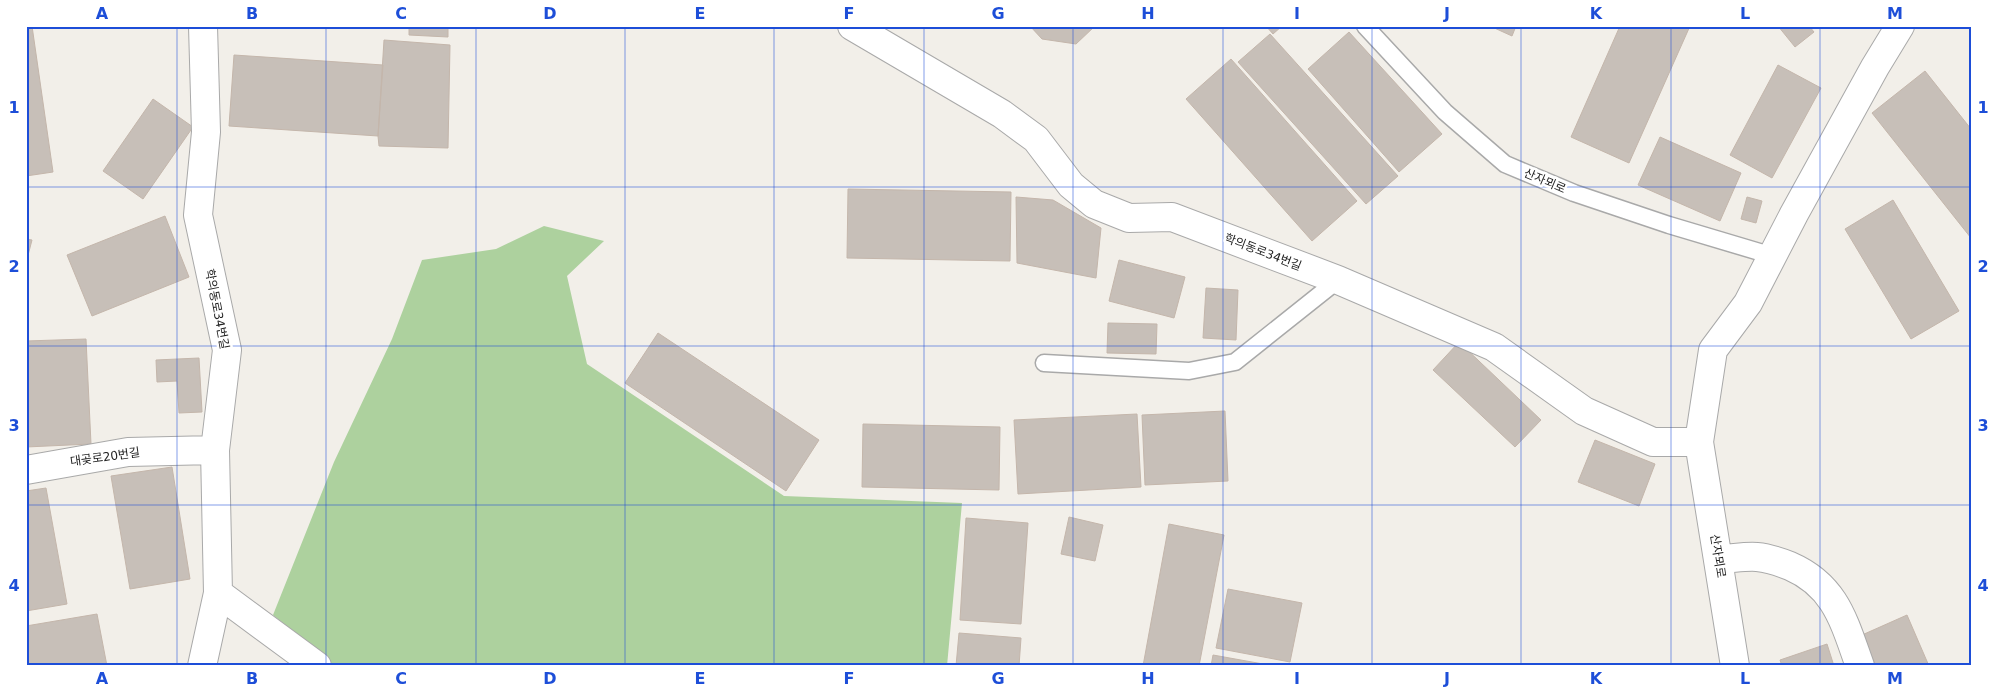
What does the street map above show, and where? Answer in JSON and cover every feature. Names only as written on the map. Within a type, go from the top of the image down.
[{"type":"street","name":"학의동로34번길","points":[[202,666],[218,593],[215,450],[227,350],[198,215],[206,132],[203,26]]},
{"type":"street","name":"학의동로34번길","points":[[852,26],[1002,114],[1036,139],[1071,185],[1094,204],[1129,218],[1172,217],[1338,280],[1494,347],[1584,410],[1653,442],[1700,442]]},
{"type":"street","name":"산자뫼로","points":[[1735,666],[1700,442],[1713,350],[1748,303],[1875,67],[1900,26]]},
{"type":"street","name":"대곶로20번길","points":[[26,470],[128,452],[215,450]]},
{"type":"street","points":[[1718,559],[1757,557],[1780,562],[1802,571],[1822,585],[1844,621],[1860,666]]},
{"type":"street","points":[[218,593],[317,666]]},
{"type":"lane","name":"산자뫼로","points":[[1365,26],[1445,112],[1505,164],[1574,193],[1669,225],[1773,256]]},
{"type":"lane","points":[[1044,362],[1190,371],[1235,362],[1338,280]]},
{"type":"green space","points":[[544,226],[604,241],[567,276],[587,364],[784,496],[962,503],[947,666],[335,666],[273,615],[334,462],[392,339],[422,260],[496,249]]},
{"type":"building","points":[[26,26],[32,26],[53,172],[26,176]]},
{"type":"building","points":[[409,26],[448,26],[448,37],[409,35]]},
{"type":"building","points":[[1030,26],[1095,26],[1076,44],[1042,39]]},
{"type":"building","points":[[1266,26],[1282,26],[1273,34]]},
{"type":"building","points":[[1490,26],[1516,26],[1512,36]]},
{"type":"building","points":[[1620,26],[1690,26],[1629,163],[1571,137]]},
{"type":"building","points":[[1778,26],[1809,26],[1814,32],[1795,47]]},
{"type":"building","points":[[1349,32],[1442,134],[1399,172],[1308,69]]},
{"type":"building","points":[[1270,34],[1398,176],[1366,204],[1238,62]]},
{"type":"building","points":[[384,40],[450,45],[448,148],[379,146]]},
{"type":"building","points":[[234,55],[383,65],[378,136],[229,126]]},
{"type":"building","points":[[1231,59],[1357,201],[1312,241],[1186,99]]},
{"type":"building","points":[[1778,65],[1821,88],[1772,178],[1730,155]]},
{"type":"building","points":[[1925,71],[1971,129],[1971,238],[1872,113]]},
{"type":"building","points":[[153,99],[193,127],[143,199],[103,171]]},
{"type":"building","points":[[1660,137],[1741,173],[1720,221],[1638,185]]},
{"type":"building","points":[[848,189],[1011,192],[1010,261],[847,258]]},
{"type":"building","points":[[1016,197],[1053,200],[1101,228],[1096,278],[1017,263]]},
{"type":"building","points":[[1747,197],[1762,201],[1756,223],[1741,219]]},
{"type":"building","points":[[1893,200],[1959,311],[1911,339],[1845,229]]},
{"type":"building","points":[[165,216],[189,277],[92,316],[67,255]]},
{"type":"building","points":[[26,239],[32,240],[26,263]]},
{"type":"building","points":[[1119,260],[1185,277],[1174,318],[1109,301]]},
{"type":"building","points":[[1206,288],[1238,290],[1236,340],[1203,338]]},
{"type":"building","points":[[1108,323],[1157,324],[1156,354],[1107,353]]},
{"type":"building","points":[[658,333],[819,440],[786,491],[625,383]]},
{"type":"building","points":[[86,339],[91,444],[26,447],[26,341]]},
{"type":"building","points":[[1459,342],[1541,420],[1515,447],[1433,370]]},
{"type":"building","points":[[199,358],[202,412],[179,413],[177,381],[157,382],[156,360]]},
{"type":"building","points":[[1225,411],[1228,481],[1145,485],[1142,415]]},
{"type":"building","points":[[1137,414],[1141,487],[1018,494],[1014,420]]},
{"type":"building","points":[[863,424],[1000,427],[999,490],[862,487]]},
{"type":"building","points":[[1595,440],[1655,464],[1639,506],[1578,482]]},
{"type":"building","points":[[172,467],[190,579],[130,589],[111,476]]},
{"type":"building","points":[[46,488],[67,604],[26,611],[26,491]]},
{"type":"building","points":[[1069,517],[1103,525],[1095,561],[1061,554]]},
{"type":"building","points":[[966,518],[1028,523],[1021,624],[960,620]]},
{"type":"building","points":[[1169,524],[1224,535],[1199,666],[1143,666]]},
{"type":"building","points":[[1228,589],[1302,603],[1290,662],[1216,648]]},
{"type":"building","points":[[97,614],[107,666],[26,666],[26,626]]},
{"type":"building","points":[[1907,615],[1929,666],[1876,666],[1862,635]]},
{"type":"building","points":[[959,633],[1021,638],[1019,666],[956,666]]},
{"type":"building","points":[[1827,644],[1834,666],[1782,666],[1780,660]]},
{"type":"building","points":[[1213,655],[1263,664],[1262,666],[1211,666]]}]
